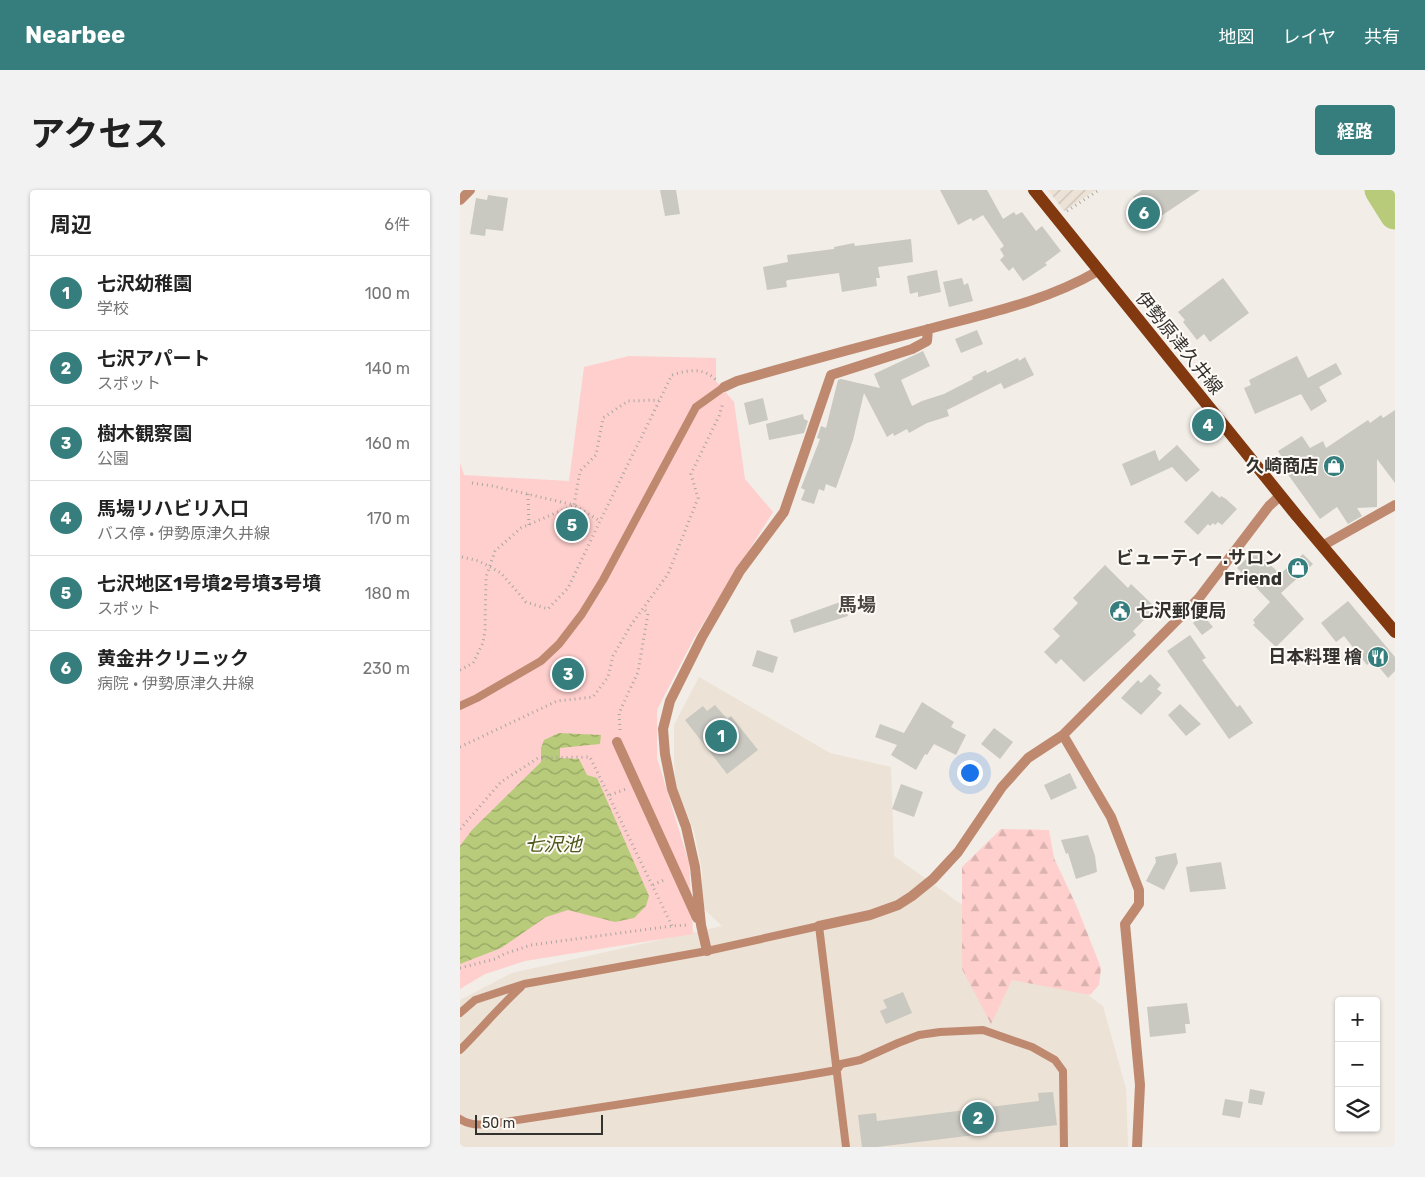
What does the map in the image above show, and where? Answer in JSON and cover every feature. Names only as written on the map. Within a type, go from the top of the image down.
[{"type":"main road","name":"伊勢原津久井線","points":[[1034,190],[1280,496],[1395,632]]},
{"type":"street","points":[[460,200],[470,190]]},
{"type":"street","points":[[724,387],[737,380],[1001,310],[1079,282],[1098,271]]},
{"type":"street","points":[[707,951],[701,925],[696,867],[686,827],[672,788],[665,754],[663,729],[670,701],[702,637],[740,571],[784,512],[831,375],[912,349],[927,341],[928,329]]},
{"type":"street","points":[[819,926],[870,915],[898,905],[934,879],[958,852],[1002,787],[1028,758],[1064,735],[1199,598],[1269,506],[1280,496]]},
{"type":"street","points":[[1322,546],[1395,505]]},
{"type":"street","points":[[1064,735],[1111,817],[1140,890],[1139,904],[1125,924],[1140,1085],[1137,1147]]},
{"type":"street","points":[[617,742],[701,925]]},
{"type":"lane","points":[[460,706],[541,661],[560,644],[582,614],[603,580],[696,407],[724,387]]},
{"type":"lane","points":[[460,1013],[475,1000],[524,984],[707,951],[819,926],[846,1147]]},
{"type":"lane","points":[[460,1050],[486,1025],[500,1006],[524,984]]},
{"type":"lane","points":[[837,1070],[840,1064],[860,1060],[912,1038],[940,1032],[983,1030],[1032,1047],[1055,1060],[1062,1071],[1064,1147]]},
{"type":"lane","points":[[460,1119],[466,1123],[479,1125],[506,1122],[708,1092],[837,1070]]},
{"type":"path","points":[[1056,218],[1099,190]]},
{"type":"path","points":[[460,747],[557,701],[593,697],[608,677],[613,656],[631,625],[668,574],[698,498],[691,474],[719,416],[725,398],[724,387],[711,374],[691,369],[672,375],[568,588],[548,609],[526,602],[501,573],[490,566],[462,557]]},
{"type":"path","points":[[574,505],[580,471],[596,455],[602,418],[628,402],[660,400]]},
{"type":"path","points":[[472,483],[574,505],[600,521]]},
{"type":"path","points":[[528,494],[529,525]]},
{"type":"path","points":[[460,670],[473,663],[483,643],[486,577],[495,551],[521,528],[574,505]]},
{"type":"path","points":[[617,742],[620,727],[619,713],[638,672],[648,613],[643,608]]},
{"type":"path","points":[[460,829],[501,782],[538,758],[562,756],[590,757],[672,926]]},
{"type":"path","points":[[460,968],[495,959],[531,945],[672,926],[701,925]]},
{"type":"shaded area","points":[[1048,190],[1096,190],[1064,211]]},
{"type":"shaded area","points":[[699,677],[830,753],[891,767],[894,856],[1103,1006],[1126,1089],[1128,1147],[460,1147],[460,1000],[512,973],[722,926],[702,907],[702,870],[694,831],[676,786],[674,725]]},
{"type":"green space","points":[[629,356],[716,358],[716,381],[734,402],[745,479],[773,512],[694,638],[657,710],[657,758],[689,863],[693,934],[525,961],[485,974],[460,989],[460,463],[464,475],[569,481],[584,367]]},
{"type":"green space","points":[[1001,829],[1049,830],[1054,858],[1077,907],[1101,968],[1099,985],[1090,995],[1012,980],[991,1024],[962,969],[962,867]]},
{"type":"water","name":"七沢池","points":[[559,733],[601,735],[600,744],[560,748],[560,758],[579,759],[587,775],[597,778],[649,896],[646,906],[634,918],[615,922],[568,910],[546,917],[501,948],[460,964],[460,846],[472,830],[541,762],[541,748],[544,740]]},
{"type":"building","points":[[660,190],[676,190],[680,214],[665,216]]},
{"type":"building","points":[[940,190],[987,190],[1003,219],[1014,212],[1016,215],[1022,212],[1036,231],[1042,226],[1061,251],[1045,263],[1047,265],[1023,281],[1013,267],[1009,271],[1000,260],[1004,256],[1000,249],[1004,246],[983,215],[973,221],[971,218],[958,225]]},
{"type":"building","points":[[1142,190],[1200,190],[1146,226],[1132,209],[1138,205],[1133,197]]},
{"type":"building","points":[[488,195],[508,198],[503,231],[486,229],[485,236],[470,234],[476,198],[487,200]]},
{"type":"building","points":[[911,239],[913,262],[878,267],[880,278],[876,278],[877,286],[842,292],[839,273],[788,280],[786,281],[787,287],[767,290],[763,267],[788,262],[787,255],[834,249],[834,247],[854,243],[855,246]]},
{"type":"building","points":[[937,270],[941,292],[918,297],[918,292],[910,294],[907,276]]},
{"type":"building","points":[[962,278],[964,285],[968,283],[973,301],[949,307],[943,282]]},
{"type":"building","points":[[1223,278],[1249,313],[1210,342],[1204,334],[1197,340],[1178,312]]},
{"type":"building","points":[[977,330],[983,344],[961,353],[955,339]]},
{"type":"building","points":[[923,351],[930,366],[901,380],[912,406],[944,394],[986,370],[987,373],[1018,358],[1019,361],[1025,357],[1034,375],[1004,389],[1001,383],[947,410],[949,416],[927,423],[909,433],[907,429],[894,436],[893,433],[887,437],[864,393],[853,440],[836,488],[826,484],[824,491],[819,489],[814,504],[801,500],[805,490],[801,488],[820,439],[817,438],[821,426],[826,428],[838,380],[841,379],[880,388],[874,374]]},
{"type":"building","points":[[1297,356],[1308,378],[1336,363],[1342,374],[1319,387],[1327,401],[1311,411],[1301,394],[1255,414],[1244,388],[1251,385],[1249,380]]},
{"type":"building","points":[[763,398],[768,420],[749,425],[744,403]]},
{"type":"building","points":[[1395,410],[1395,483],[1377,459],[1377,507],[1357,508],[1362,516],[1348,524],[1337,507],[1320,519],[1284,469],[1288,467],[1278,451],[1302,436],[1310,448],[1323,441],[1326,448],[1368,420],[1370,423],[1381,415],[1383,418]]},
{"type":"building","points":[[803,414],[804,419],[808,421],[804,433],[769,440],[766,424]]},
{"type":"building","points":[[1177,445],[1200,470],[1186,482],[1172,467],[1131,486],[1122,464],[1155,450],[1159,461]]},
{"type":"building","points":[[1212,491],[1220,498],[1221,496],[1226,499],[1237,509],[1222,525],[1218,522],[1210,526],[1208,524],[1198,535],[1184,522]]},
{"type":"building","points":[[1255,550],[1280,574],[1303,554],[1313,564],[1281,593],[1304,619],[1276,647],[1253,625],[1255,623],[1253,620],[1270,602],[1237,568]]},
{"type":"building","points":[[1105,565],[1128,588],[1131,584],[1156,608],[1133,631],[1136,635],[1084,682],[1061,659],[1056,664],[1044,652],[1060,636],[1053,629],[1078,603],[1073,598]]},
{"type":"building","points":[[843,601],[848,616],[794,633],[790,620]]},
{"type":"building","points":[[1348,601],[1395,657],[1395,671],[1388,678],[1373,660],[1367,665],[1344,636],[1336,642],[1321,623]]},
{"type":"building","points":[[1203,615],[1213,627],[1202,635],[1193,623]]},
{"type":"building","points":[[1190,635],[1206,658],[1202,660],[1237,707],[1240,705],[1253,723],[1229,739],[1167,651]]},
{"type":"building","points":[[757,650],[778,657],[773,673],[752,666]]},
{"type":"building","points":[[1150,674],[1161,685],[1157,689],[1162,693],[1141,715],[1121,698],[1138,680],[1141,683]]},
{"type":"building","points":[[922,702],[954,722],[951,727],[966,735],[956,755],[934,744],[927,755],[925,754],[916,770],[891,755],[897,745],[875,737],[880,724],[904,733]]},
{"type":"building","points":[[1180,704],[1201,724],[1186,736],[1168,715]]},
{"type":"building","points":[[715,705],[727,719],[731,716],[758,750],[727,774],[685,720],[703,706],[707,711]]},
{"type":"building","points":[[994,728],[1013,742],[1000,759],[981,744]]},
{"type":"building","points":[[1070,773],[1077,788],[1051,800],[1044,785]]},
{"type":"building","points":[[901,784],[923,792],[914,817],[892,809]]},
{"type":"building","points":[[1088,835],[1095,856],[1097,872],[1076,879],[1068,853],[1066,854],[1061,840]]},
{"type":"building","points":[[1176,853],[1178,863],[1164,890],[1146,881],[1156,862],[1155,857]]},
{"type":"building","points":[[1221,862],[1226,889],[1190,892],[1186,867]]},
{"type":"building","points":[[903,992],[912,1013],[886,1024],[880,1011],[887,1008],[883,1000]]},
{"type":"building","points":[[1187,1003],[1190,1024],[1185,1024],[1186,1033],[1150,1037],[1147,1007]]},
{"type":"building","points":[[1250,1089],[1265,1092],[1262,1105],[1248,1103]]},
{"type":"building","points":[[1053,1092],[1057,1125],[877,1147],[862,1147],[858,1115],[876,1113],[877,1121],[1039,1101],[1038,1093]]},
{"type":"building","points":[[1225,1099],[1243,1102],[1240,1118],[1222,1115]]},
{"type":"waterway","points":[[1380,190],[1395,214]]},
{"type":"place","name":"黄金井クリニック","points":[[1144,213]]},
{"type":"place","name":"馬場リハビリ入口","points":[[1208,425]]},
{"type":"place","name":"久崎商店","points":[[1334,466]]},
{"type":"place","name":"七沢地区1号墳2号墳3号墳","points":[[572,525]]},
{"type":"place","name":"ビューティー.サロン Friend","points":[[1298,568]]},
{"type":"place","name":"七沢郵便局","points":[[1120,611]]},
{"type":"place","name":"日本料理 檜","points":[[1378,657]]},
{"type":"place","name":"樹木観察園","points":[[568,674]]},
{"type":"place","name":"七沢幼稚園","points":[[721,736]]},
{"type":"place","name":"七沢アパート","points":[[978,1118]]},
{"type":"district","name":"馬場","points":[[857,604]]}]
